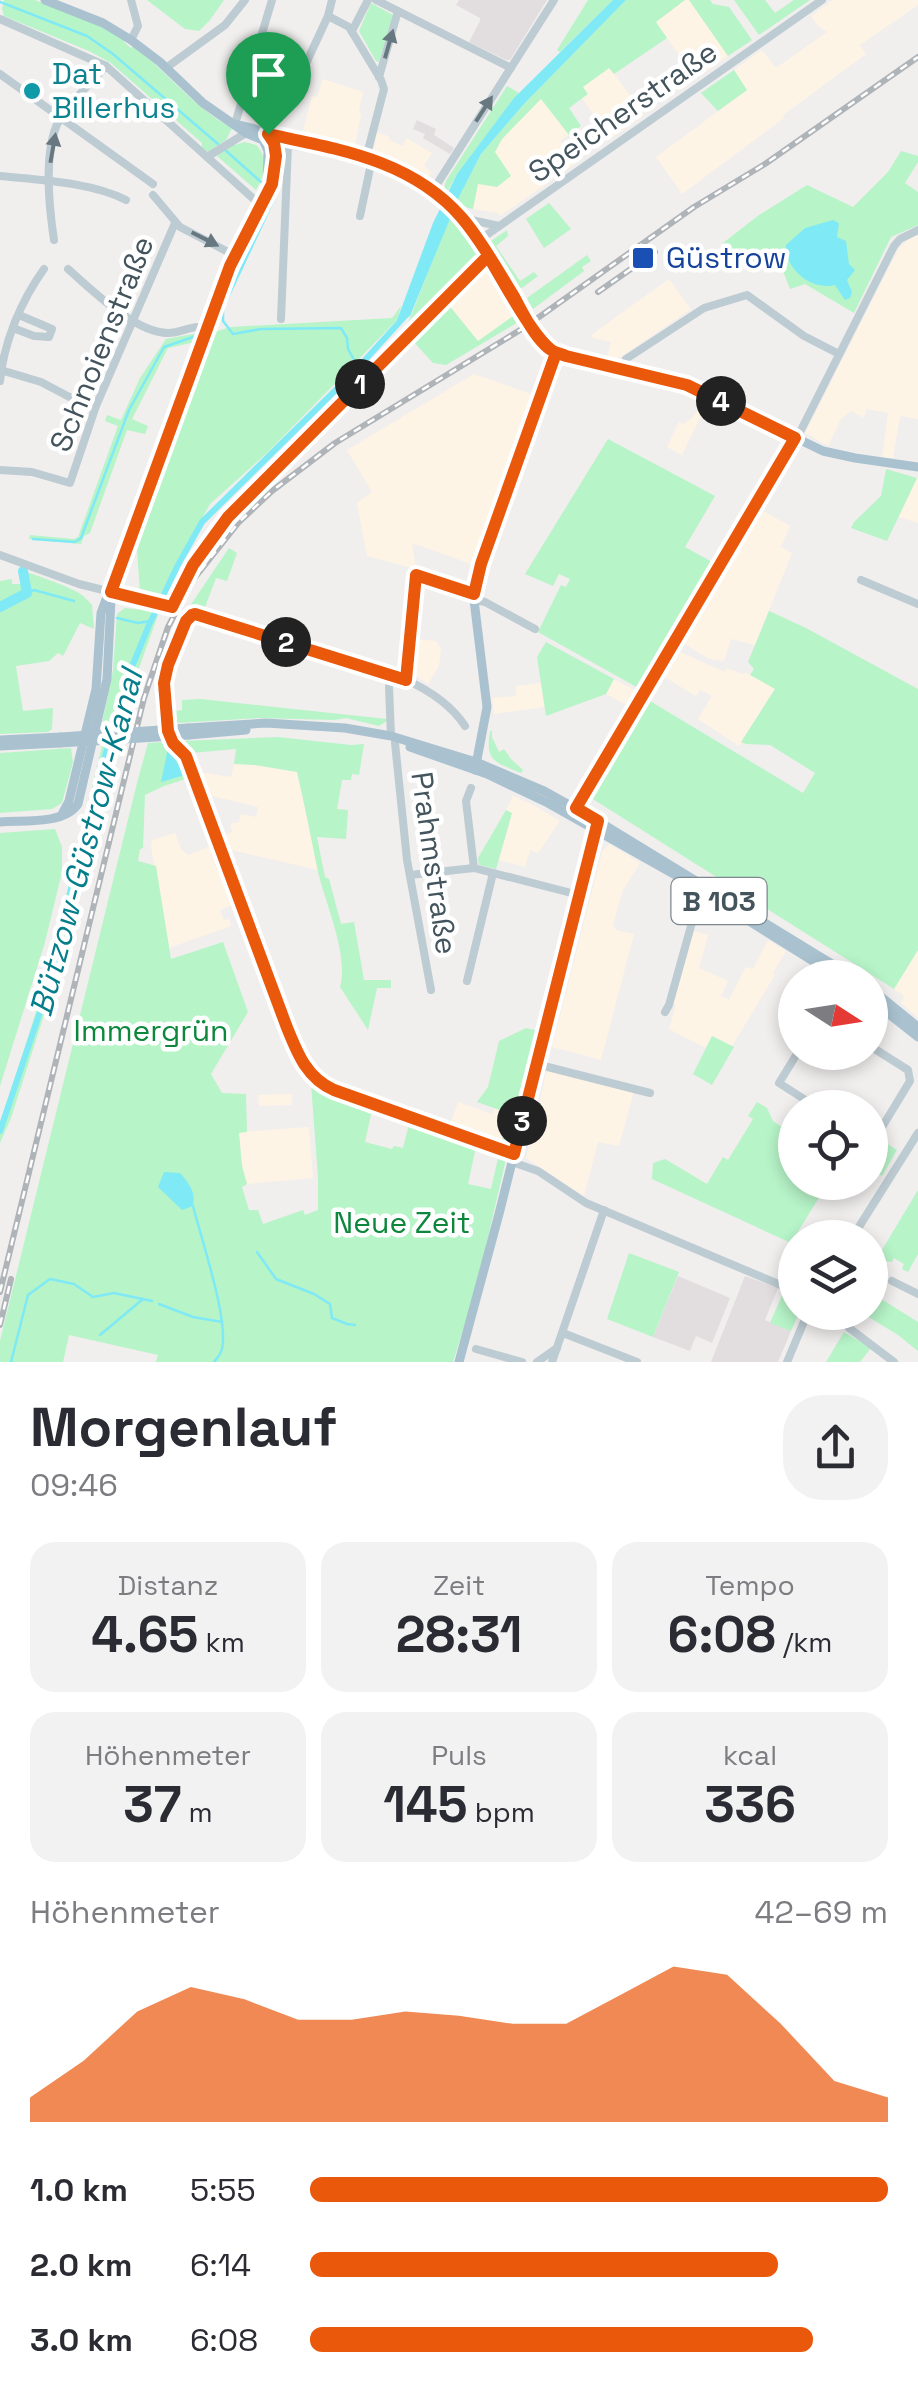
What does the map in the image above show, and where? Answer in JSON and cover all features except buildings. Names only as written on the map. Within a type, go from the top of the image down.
[{"type":"main road","points":[[52,1],[132,40],[204,103],[246,133],[270,139]]},
{"type":"main road","points":[[0,822],[61,816],[69,802],[96,688],[101,613],[234,255],[274,177],[276,156],[270,139],[235,124]]},
{"type":"main road","points":[[266,194],[270,139]]},
{"type":"main road","points":[[476,766],[486,707],[474,597],[481,564],[556,353],[687,385],[836,454],[918,467]]},
{"type":"main road","points":[[0,743],[240,730],[308,730],[393,740],[518,779],[576,808],[597,824]]},
{"type":"main road","points":[[476,766],[597,824]]},
{"type":"main road","points":[[459,1362],[597,824]]},
{"type":"main road","name":"B 103","points":[[597,824],[821,960]]},
{"type":"main road","name":"B 103","points":[[597,824],[822,960]]},
{"type":"main road","points":[[888,1003],[918,1027]]},
{"type":"main road","points":[[888,1013],[918,1037]]},
{"type":"street","points":[[130,0],[138,26],[132,40]]},
{"type":"street","points":[[170,65],[216,32],[245,0]]},
{"type":"street","points":[[235,124],[272,0]]},
{"type":"street","points":[[283,113],[332,0]]},
{"type":"street","points":[[352,32],[368,0]]},
{"type":"street","points":[[376,0],[511,68]]},
{"type":"street","points":[[435,194],[554,0]]},
{"type":"street","name":"Speicherstraße","points":[[478,241],[822,0]]},
{"type":"street","points":[[380,79],[398,11]]},
{"type":"street","points":[[328,16],[346,24],[384,89],[360,216]]},
{"type":"street","points":[[0,19],[106,66],[211,155],[256,202]]},
{"type":"street","points":[[54,240],[48,181],[53,142],[61,116],[106,66]]},
{"type":"street","points":[[0,74],[153,184]]},
{"type":"street","points":[[211,155],[246,133]]},
{"type":"street","points":[[270,139],[369,158]]},
{"type":"street","points":[[270,139],[354,152],[401,170],[435,194],[460,216],[544,345],[556,353]]},
{"type":"street","points":[[276,156],[286,145]]},
{"type":"street","points":[[282,319],[286,145]]},
{"type":"street","points":[[0,176],[48,181],[126,200]]},
{"type":"street","points":[[154,195],[176,223],[234,255]]},
{"type":"street","points":[[460,216],[499,226]]},
{"type":"street","name":"Schnoienstraße","points":[[0,470],[32,472],[70,483],[94,410],[176,223]]},
{"type":"street","points":[[576,808],[795,438],[894,246],[918,230]]},
{"type":"street","points":[[0,555],[79,584],[172,607],[193,565],[228,517],[488,256]]},
{"type":"street","points":[[68,268],[119,314],[132,320],[170,333],[198,326],[207,328]]},
{"type":"street","points":[[0,381],[1,358],[18,315],[44,269]]},
{"type":"street","points":[[622,368],[626,359],[704,308],[747,295],[804,336],[839,354]]},
{"type":"street","points":[[13,328],[50,337],[52,329],[18,315]]},
{"type":"street","points":[[1,370],[41,382],[94,410]]},
{"type":"street","points":[[406,680],[416,575],[485,602],[535,630]]},
{"type":"street","points":[[860,580],[918,604]]},
{"type":"street","points":[[466,726],[457,714],[392,674],[195,614],[187,618],[165,675],[168,731],[186,756],[302,1062],[326,1086],[513,1158],[604,1210],[778,1283]]},
{"type":"street","name":"Prahmstraße","points":[[392,674],[389,687],[393,740],[410,875],[431,990]]},
{"type":"street","points":[[471,788],[466,801],[474,868]]},
{"type":"street","points":[[410,875],[474,868],[579,894]]},
{"type":"street","points":[[468,981],[493,873]]},
{"type":"street","points":[[666,1012],[701,890]]},
{"type":"street","points":[[888,1057],[908,1070],[910,1082],[888,1119]]},
{"type":"street","points":[[536,1064],[650,1093]]},
{"type":"street","points":[[787,1070],[779,1084],[789,1090]]},
{"type":"street","points":[[864,1220],[918,1135]]},
{"type":"street","points":[[552,1362],[604,1210]]},
{"type":"street","points":[[892,1281],[918,1294]]},
{"type":"street","points":[[787,1362],[800,1330]]},
{"type":"street","points":[[851,1330],[894,1362]]},
{"type":"street","points":[[563,1333],[637,1362]]},
{"type":"street","points":[[476,1348],[522,1362]]},
{"type":"street","points":[[537,1362],[557,1348]]},
{"type":"shaded area","points":[[459,0],[547,0],[510,60],[506,60],[469,42],[480,18],[456,5]]},
{"type":"shaded area","points":[[689,0],[728,56],[701,75],[693,64],[688,67],[655,22]]},
{"type":"shaded area","points":[[833,0],[918,0],[918,5],[860,45],[866,54],[682,194],[656,157],[747,90],[734,70],[762,50],[776,68],[827,32],[811,16]]},
{"type":"shaded area","points":[[610,68],[644,115],[610,139],[582,98],[587,94],[582,87]]},
{"type":"shaded area","points":[[323,79],[363,92],[355,145],[302,135],[312,96],[317,97]]},
{"type":"shaded area","points":[[541,98],[569,135],[560,141],[576,163],[500,216],[473,209],[478,183],[502,139]]},
{"type":"shaded area","points":[[417,120],[436,129],[434,135],[454,148],[450,154],[413,129]]},
{"type":"shaded area","points":[[377,132],[403,146],[406,138],[432,153],[424,166],[432,172],[427,179],[397,159],[374,150]]},
{"type":"shaded area","points":[[918,235],[918,419],[900,416],[893,458],[882,457],[888,413],[866,409],[864,418],[851,411],[841,419],[828,446],[805,433],[899,248]]},
{"type":"shaded area","points":[[487,270],[516,314],[478,341],[448,304]]},
{"type":"shaded area","points":[[669,279],[691,309],[616,360],[607,358],[611,342],[591,335]]},
{"type":"shaded area","points":[[474,374],[534,395],[474,565],[412,543],[416,569],[367,556],[357,503],[372,492],[347,450]]},
{"type":"shaded area","points":[[704,400],[708,402],[682,455],[667,447],[679,422],[683,424],[692,418]]},
{"type":"shaded area","points":[[918,478],[918,523],[899,517]]},
{"type":"shaded area","points":[[758,508],[790,526],[781,547],[792,553],[755,645],[731,639],[724,661],[709,659],[680,641]]},
{"type":"shaded area","points":[[414,639],[436,641],[441,648],[439,666],[428,684],[411,673]]},
{"type":"shaded area","points":[[675,650],[725,672],[727,668],[747,673],[775,688],[739,746],[698,719],[712,696],[700,690],[696,696],[661,675]]},
{"type":"shaded area","points":[[614,679],[636,691],[630,707],[606,694]]},
{"type":"shaded area","points":[[541,683],[545,707],[494,714],[492,698],[516,696],[516,686]]},
{"type":"shaded area","points":[[234,764],[297,772],[318,870],[227,849],[222,836],[232,832],[230,824],[239,822],[241,814],[256,817],[258,807],[208,795],[198,772],[231,777]]},
{"type":"shaded area","points":[[513,796],[560,821],[538,853],[530,850],[525,867],[499,860],[512,814],[506,810]]},
{"type":"shaded area","points":[[175,833],[188,855],[214,845],[236,903],[220,910],[231,926],[169,948],[151,847],[152,840]]},
{"type":"shaded area","points":[[609,844],[640,863],[623,890],[613,924],[616,930],[634,934],[601,1060],[552,1047],[602,852]]},
{"type":"shaded area","points":[[691,930],[708,935],[699,968],[728,981],[721,996],[729,1000],[746,967],[753,969],[768,940],[786,951],[732,1046],[712,1036],[706,1048],[669,1029],[676,1005],[672,1004]]},
{"type":"shaded area","points":[[918,950],[918,1018],[901,1003],[904,996],[894,989]]},
{"type":"shaded area","points":[[547,1070],[634,1091],[619,1146],[598,1142],[584,1196],[526,1158]]},
{"type":"shaded area","points":[[292,1094],[292,1105],[259,1106],[258,1095]]},
{"type":"shaded area","points":[[458,1102],[492,1114],[495,1108],[509,1113],[502,1141],[451,1122]]},
{"type":"shaded area","points":[[309,1127],[313,1178],[247,1184],[239,1132]]},
{"type":"shaded area","points":[[678,1276],[730,1298],[712,1343],[696,1336],[690,1351],[653,1337]]},
{"type":"shaded area","points":[[745,1276],[778,1288],[765,1320],[778,1326],[778,1330],[791,1331],[778,1362],[711,1362]]},
{"type":"green space","points":[[4,0],[35,0],[101,26],[125,40],[205,110],[232,128],[226,140],[208,152],[111,63],[4,16]]},
{"type":"green space","points":[[147,0],[224,0],[199,31],[185,29]]},
{"type":"green space","points":[[588,0],[613,0],[560,52],[557,50]]},
{"type":"green space","points":[[626,0],[685,0],[656,22],[667,38],[614,74],[609,68],[583,87],[588,94],[569,108],[581,126],[569,135],[541,99],[502,139],[495,152],[511,176],[497,187],[478,184],[473,209],[462,206],[457,201],[481,154]]},
{"type":"green space","points":[[689,0],[710,0],[729,7],[752,40],[728,56]]},
{"type":"green space","points":[[734,0],[765,0],[775,13],[794,0],[810,0],[759,35]]},
{"type":"green space","points":[[371,3],[393,15],[379,62],[359,31]]},
{"type":"green space","points":[[734,70],[747,90],[718,111],[701,93]]},
{"type":"green space","points":[[507,86],[519,93],[447,192],[446,181]]},
{"type":"green space","points":[[245,142],[256,145],[263,155],[263,173],[256,190],[217,156]]},
{"type":"green space","points":[[901,151],[918,156],[905,183],[918,192],[918,225],[891,237],[854,313],[805,284],[790,289],[783,271],[764,265],[739,267],[723,243],[807,185],[853,207],[888,172]]},
{"type":"green space","points":[[549,203],[571,229],[544,248],[526,219]]},
{"type":"green space","points":[[450,217],[479,256],[410,325],[408,323]]},
{"type":"green space","points":[[507,230],[508,236],[496,246],[520,281],[534,272],[538,276],[522,288],[517,287],[490,245]]},
{"type":"green space","points":[[587,255],[591,261],[582,267],[584,271],[533,309],[527,298]]},
{"type":"green space","points":[[448,304],[478,341],[516,314],[520,321],[446,365],[433,363],[412,340]]},
{"type":"green space","points":[[401,306],[397,320],[268,452],[210,504],[158,598],[140,592],[137,550],[214,332],[231,327],[392,318]]},
{"type":"green space","points":[[198,333],[195,342],[168,348],[132,419],[148,426],[145,434],[127,430],[90,533],[81,544],[29,539],[30,535],[78,537],[118,426],[105,421],[107,415],[121,420],[140,378],[166,339]]},
{"type":"green space","points":[[608,439],[715,496],[685,547],[714,563],[640,689],[538,632],[561,585],[566,587],[570,579],[559,574],[553,586],[525,574]]},
{"type":"green space","points":[[886,469],[917,478],[887,541],[851,528],[881,496]]},
{"type":"green space","points":[[229,548],[237,553],[227,581],[216,578],[204,610],[190,606]]},
{"type":"green space","points":[[20,570],[83,596],[92,605],[94,629],[80,623],[63,656],[58,653],[49,661],[16,666],[23,711],[53,708],[52,729],[0,734],[0,581],[12,579],[12,584],[21,584]]},
{"type":"green space","points":[[125,608],[159,612],[118,727],[52,990],[0,1143],[0,1124],[44,987],[106,729],[101,728],[113,670],[117,614]]},
{"type":"green space","points":[[769,611],[918,689],[918,950],[894,989],[888,985],[888,960],[848,960],[588,796],[643,702],[650,701],[803,793],[815,773],[770,745],[741,742],[775,689],[750,675],[754,669],[748,662]]},
{"type":"green space","points":[[546,642],[614,679],[606,694],[546,716],[537,657]]},
{"type":"green space","points":[[182,700],[387,721],[379,726],[346,718],[177,723],[175,711],[182,710]]},
{"type":"green space","points":[[490,731],[499,752],[504,749],[523,770],[521,773],[494,760],[489,749]]},
{"type":"green space","points":[[278,737],[364,744],[359,775],[342,780],[337,809],[348,810],[346,839],[317,837],[341,924],[354,922],[364,980],[391,980],[391,988],[377,988],[368,1030],[340,987],[339,946],[318,872],[297,772],[234,764],[236,749],[191,753],[182,741]]},
{"type":"green space","points":[[167,742],[178,752],[189,778],[145,795],[143,848],[138,861],[156,866],[171,959],[223,942],[248,1012],[211,1074],[222,1093],[246,1094],[247,1132],[239,1133],[247,1184],[242,1187],[249,1210],[258,1210],[263,1224],[303,1210],[305,1215],[318,1210],[312,1081],[327,1094],[372,1110],[365,1142],[403,1148],[409,1124],[476,1147],[468,1184],[491,1189],[499,1154],[506,1159],[476,1289],[453,1362],[156,1362],[158,1355],[69,1335],[63,1362],[0,1362],[0,1341],[137,783],[148,743]]},
{"type":"green space","points":[[71,748],[73,762],[62,803],[52,809],[0,813],[0,753]]},
{"type":"green space","points":[[506,810],[512,813],[496,869],[479,865],[478,858]]},
{"type":"green space","points":[[55,829],[62,847],[62,872],[45,942],[0,1086],[0,833]]},
{"type":"green space","points":[[526,1028],[540,1034],[512,1143],[502,1141],[508,1113],[477,1102],[488,1087],[499,1041]]},
{"type":"green space","points":[[712,1036],[734,1047],[712,1085],[693,1074]]},
{"type":"green space","points":[[757,1102],[767,1108],[778,1124],[778,1200],[818,1200],[805,1220],[778,1220],[778,1237],[652,1179],[653,1163],[665,1159],[707,1184],[723,1157],[728,1160],[753,1119],[748,1116]]},
{"type":"green space","points":[[888,1144],[897,1150],[888,1166]]},
{"type":"green space","points":[[918,1190],[918,1254],[908,1272],[894,1258],[888,1262],[888,1240]]},
{"type":"green space","points":[[629,1253],[679,1272],[653,1337],[607,1319]]},
{"type":"green space","points":[[888,1303],[918,1322],[918,1351],[888,1329]]},
{"type":"green space","points":[[778,1305],[778,1326],[770,1323]]},
{"type":"green space","points":[[844,1332],[871,1348],[860,1362],[826,1362]]},
{"type":"water","points":[[613,0],[626,0],[481,154],[410,316],[397,320],[433,223],[457,174],[514,98]]},
{"type":"water","points":[[833,220],[839,223],[837,237],[846,241],[849,264],[855,270],[847,280],[852,292],[845,300],[835,285],[817,285],[801,276],[787,254],[786,245],[805,228]]},
{"type":"water","points":[[168,748],[185,775],[161,782]]},
{"type":"water","points":[[164,1172],[180,1173],[193,1192],[193,1206],[182,1210],[158,1187]]},
{"type":"waterway","points":[[0,2],[87,36],[218,144]]},
{"type":"waterway","points":[[224,149],[261,182]]},
{"type":"waterway","points":[[276,195],[223,308],[223,321],[233,334],[261,329],[341,328],[358,367]]},
{"type":"waterway","name":"Bützow-Güstrow-Kanal","points":[[0,1131],[47,991],[92,801],[129,674],[178,565],[202,522],[405,316]]},
{"type":"waterway","points":[[33,539],[75,542],[81,538],[129,410],[164,347],[196,336]]},
{"type":"waterway","points":[[0,607],[27,593],[23,571]]},
{"type":"waterway","points":[[27,593],[34,590],[74,601]]},
{"type":"waterway","points":[[117,618],[138,623],[151,621]]},
{"type":"waterway","points":[[193,1206],[222,1319],[222,1349],[214,1362]]},
{"type":"waterway","points":[[257,1252],[276,1279],[314,1294],[330,1304],[332,1318],[355,1325]]},
{"type":"waterway","points":[[11,1362],[28,1295],[50,1279],[74,1284],[93,1297],[114,1293],[152,1301]]},
{"type":"waterway","points":[[100,1335],[143,1299]]},
{"type":"waterway","points":[[159,1304],[193,1317],[222,1322]]},
{"type":"railway","points":[[0,1292],[144,698],[168,627],[193,580],[239,522],[335,443],[525,327],[694,207],[765,164],[918,57]]},
{"type":"railway","points":[[598,292],[655,252]]},
{"type":"railway","points":[[0,1325],[11,1279]]},
{"type":"place","name":"Dat Billerhus","points":[[32,91]]},
{"type":"place","name":"Güstrow","points":[[643,258]]},
{"type":"route","points":[[268,134],[276,156],[272,184],[234,255],[111,592],[172,607],[193,565],[228,517],[488,256],[544,345],[556,353],[481,564],[474,594],[416,575],[406,680],[195,614],[186,621],[164,683],[170,738],[186,756],[286,1025],[307,1070],[334,1090],[514,1154],[598,821],[576,808],[795,438],[687,385],[566,356],[556,353],[549,350],[544,345],[518,306],[513,296],[478,241],[462,218],[435,194],[401,170],[358,154],[268,134]]},
{"type":"park label","name":"Immergrün","points":[[151,1031]]},
{"type":"park label","name":"Neue Zeit","points":[[402,1223]]}]
